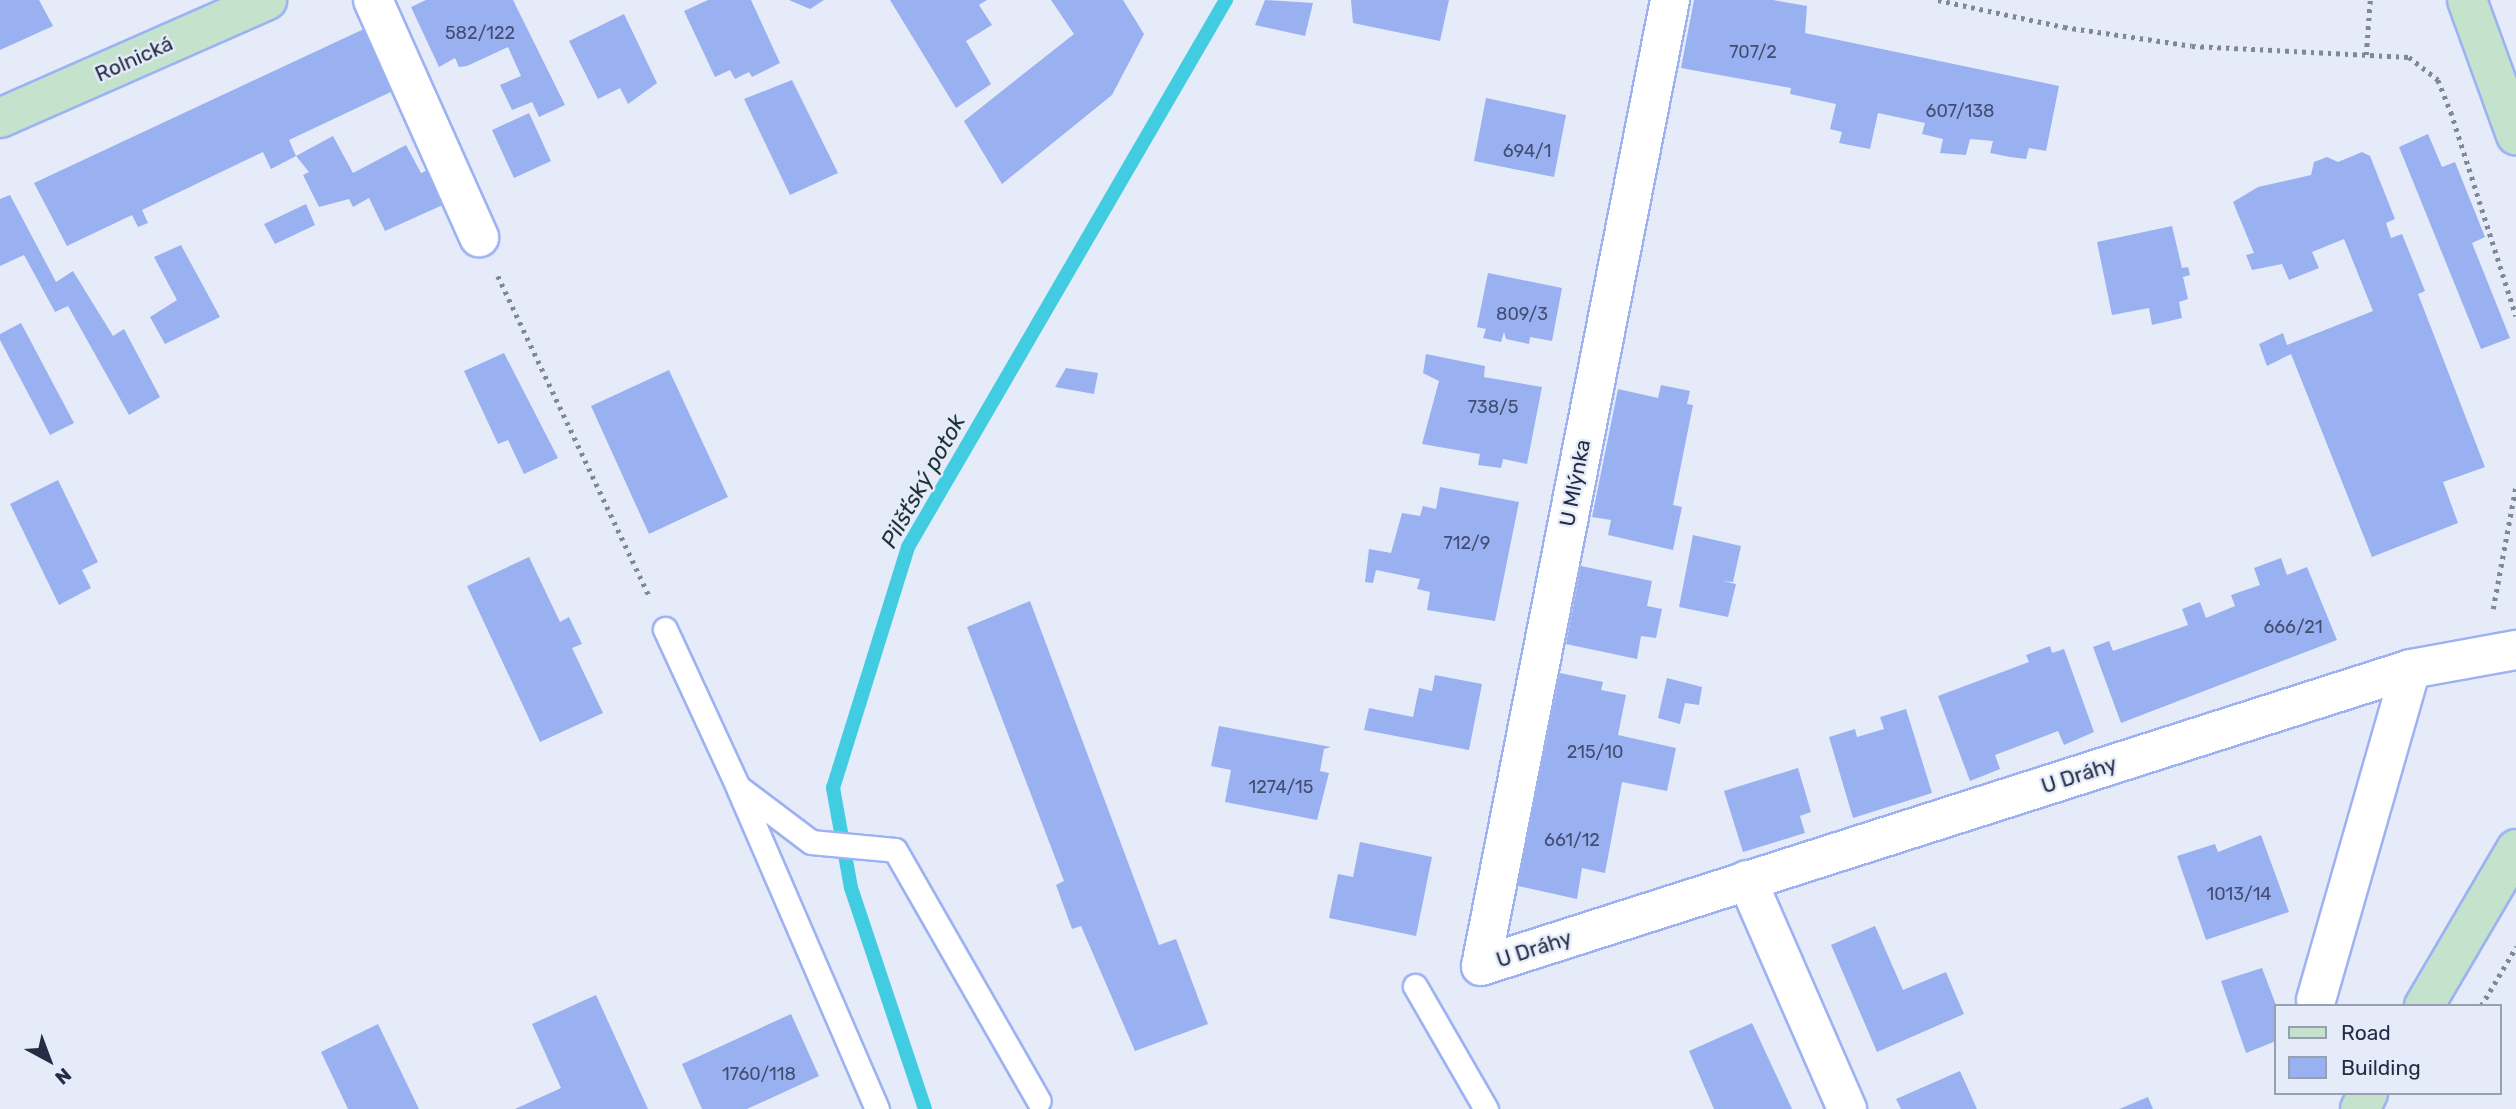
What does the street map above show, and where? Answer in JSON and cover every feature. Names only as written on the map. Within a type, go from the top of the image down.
[{"type":"street","name":"Rolnická","points":[[0,118],[267,0]]},
{"type":"street","points":[[373,0],[479,237]]},
{"type":"street","name":"U Mlýnka","points":[[1481,966],[1670,0]]},
{"type":"street","points":[[2468,0],[2516,135]]},
{"type":"street","name":"U Dráhy","points":[[1481,966],[2411,669],[2504,651]]},
{"type":"street","points":[[2316,1000],[2411,669]]},
{"type":"street","points":[[2425,1004],[2516,849]]},
{"type":"street","points":[[1747,880],[1847,1109]]},
{"type":"lane","points":[[666,629],[738,787],[877,1109]]},
{"type":"lane","points":[[738,787],[811,842],[895,850],[1040,1101]]},
{"type":"lane","points":[[1415,986],[1486,1109]]},
{"type":"path","points":[[1938,0],[2064,27],[2192,46],[2409,57],[2438,80],[2516,316]]},
{"type":"path","points":[[2366,55],[2370,0]]},
{"type":"path","points":[[479,237],[666,629]]},
{"type":"path","points":[[2504,651],[2494,593],[2516,485]]},
{"type":"path","points":[[2482,1004],[2516,947]]},
{"type":"building","points":[[0,0],[39,0],[53,26],[0,50]]},
{"type":"building","points":[[426,0],[513,0],[565,105],[539,117],[532,102],[512,110],[500,85],[521,76],[508,47],[467,66],[459,67],[455,58],[439,67],[411,7]]},
{"type":"building","points":[[708,0],[751,0],[780,63],[752,77],[749,72],[735,79],[730,70],[715,77],[684,11]]},
{"type":"building","points":[[789,0],[824,0],[810,9]]},
{"type":"building","points":[[890,0],[987,0],[979,5],[992,25],[966,41],[991,84],[956,108]]},
{"type":"building","points":[[1051,0],[1123,0],[1144,34],[1112,95],[1002,184],[964,121],[1074,34]]},
{"type":"building","points":[[1265,0],[1313,3],[1305,36],[1255,25]]},
{"type":"building","points":[[1351,0],[1449,0],[1440,41],[1353,23]]},
{"type":"building","points":[[1694,0],[1773,0],[1807,6],[1805,33],[2059,86],[2046,151],[2029,148],[2026,159],[2010,157],[1990,153],[1993,141],[1970,139],[1966,155],[1940,153],[1943,139],[1922,134],[1925,123],[1878,113],[1870,149],[1839,143],[1842,132],[1830,129],[1836,104],[1790,94],[1791,88],[1681,68]]},
{"type":"building","points":[[624,14],[657,83],[628,104],[620,88],[598,99],[569,41]]},
{"type":"building","points":[[366,28],[395,90],[289,140],[296,156],[271,169],[263,152],[142,210],[148,223],[138,227],[132,215],[67,246],[34,183]]},
{"type":"building","points":[[792,80],[838,173],[790,195],[744,99]]},
{"type":"building","points":[[1486,98],[1566,115],[1554,177],[1474,161]]},
{"type":"building","points":[[529,113],[551,161],[514,178],[492,130]]},
{"type":"building","points":[[2428,134],[2442,167],[2455,162],[2485,237],[2472,243],[2510,338],[2481,349],[2399,147]]},
{"type":"building","points":[[333,136],[353,173],[406,145],[421,173],[428,170],[445,204],[385,231],[369,198],[353,207],[349,199],[319,207],[303,175],[309,172],[296,156]]},
{"type":"building","points":[[2362,152],[2370,156],[2395,219],[2386,223],[2391,238],[2402,234],[2425,291],[2418,294],[2485,467],[2443,482],[2458,523],[2372,557],[2291,354],[2267,366],[2259,344],[2283,333],[2287,345],[2373,311],[2344,239],[2312,252],[2319,268],[2289,280],[2282,264],[2252,270],[2246,255],[2254,253],[2233,202],[2258,187],[2311,175],[2314,162],[2327,157],[2338,162]]},
{"type":"building","points":[[10,195],[56,282],[73,271],[113,336],[124,329],[160,397],[129,415],[68,306],[55,312],[24,255],[0,266],[0,199]]},
{"type":"building","points":[[306,204],[315,225],[275,244],[264,224]]},
{"type":"building","points":[[2172,226],[2182,268],[2188,267],[2190,275],[2183,277],[2188,299],[2179,302],[2182,318],[2152,325],[2149,308],[2112,315],[2097,242]]},
{"type":"building","points":[[181,245],[220,317],[165,344],[150,317],[177,300],[154,257]]},
{"type":"building","points":[[1488,273],[1562,288],[1552,341],[1530,337],[1529,344],[1506,339],[1504,332],[1501,342],[1483,338],[1486,329],[1477,327]]},
{"type":"building","points":[[21,323],[74,423],[50,435],[0,340],[0,334]]},
{"type":"building","points":[[504,353],[558,458],[524,474],[508,440],[498,444],[464,371]]},
{"type":"building","points":[[1426,354],[1485,366],[1484,377],[1542,387],[1527,464],[1503,459],[1501,468],[1478,465],[1480,454],[1422,444],[1439,381],[1423,373]]},
{"type":"building","points":[[1066,368],[1098,373],[1094,394],[1055,387]]},
{"type":"building","points":[[669,370],[728,497],[649,534],[591,406]]},
{"type":"building","points":[[1661,385],[1690,391],[1687,404],[1693,405],[1673,505],[1682,507],[1673,550],[1608,535],[1611,520],[1592,517],[1618,389],[1658,398]]},
{"type":"building","points":[[58,480],[98,562],[82,570],[91,588],[59,605],[10,504]]},
{"type":"building","points":[[1440,487],[1519,502],[1495,621],[1427,610],[1430,592],[1417,589],[1420,579],[1376,570],[1373,583],[1365,582],[1369,549],[1391,553],[1402,513],[1420,516],[1423,506],[1436,509]]},
{"type":"building","points":[[1693,535],[1741,546],[1733,582],[1723,581],[1736,584],[1728,617],[1679,607]]},
{"type":"building","points":[[529,557],[560,622],[569,617],[582,644],[572,648],[603,713],[540,742],[467,586]]},
{"type":"building","points":[[2281,558],[2287,575],[2307,567],[2337,640],[2121,723],[2093,647],[2109,641],[2113,651],[2188,625],[2182,609],[2200,602],[2206,618],[2235,606],[2231,595],[2260,585],[2254,568]]},
{"type":"building","points":[[1581,566],[1652,581],[1647,606],[1662,609],[1656,638],[1641,636],[1637,659],[1566,644]]},
{"type":"building","points":[[1030,601],[1159,945],[1176,939],[1208,1024],[1135,1051],[1081,926],[1072,929],[1056,885],[1064,881],[967,627]]},
{"type":"building","points":[[2050,646],[2052,653],[2064,649],[2094,732],[2064,745],[2058,731],[1995,755],[2000,769],[1970,781],[1938,696],[2029,662],[2026,655]]},
{"type":"building","points":[[1560,673],[1603,682],[1601,690],[1626,695],[1618,735],[1676,748],[1667,791],[1622,782],[1605,873],[1582,868],[1577,899],[1518,886]]},
{"type":"building","points":[[1435,675],[1482,684],[1469,750],[1364,730],[1369,708],[1413,717],[1419,688],[1432,691]]},
{"type":"building","points":[[1667,678],[1702,687],[1699,705],[1685,703],[1680,724],[1658,718]]},
{"type":"building","points":[[1906,709],[1932,793],[1853,818],[1829,737],[1855,729],[1857,737],[1884,729],[1880,717]]},
{"type":"building","points":[[1219,726],[1331,747],[1324,749],[1320,771],[1329,773],[1317,820],[1225,802],[1231,770],[1211,766]]},
{"type":"building","points":[[1798,768],[1811,812],[1800,816],[1805,833],[1743,852],[1724,791]]},
{"type":"building","points":[[2261,835],[2289,912],[2206,940],[2177,856],[2215,844],[2218,852]]},
{"type":"building","points":[[1360,842],[1432,857],[1416,936],[1329,918],[1338,874],[1353,877]]},
{"type":"building","points":[[1875,926],[1903,990],[1946,972],[1964,1014],[1877,1052],[1831,945]]},
{"type":"building","points":[[2262,968],[2276,1004],[2274,1042],[2246,1053],[2221,981]]},
{"type":"building","points":[[596,995],[648,1109],[515,1109],[561,1088],[532,1024]]},
{"type":"building","points":[[791,1014],[819,1076],[747,1109],[702,1109],[682,1064]]},
{"type":"building","points":[[1752,1023],[1792,1109],[1714,1109],[1689,1051]]},
{"type":"building","points":[[378,1024],[419,1109],[348,1109],[321,1052]]},
{"type":"building","points":[[1960,1071],[1977,1109],[1901,1109],[1896,1099]]},
{"type":"building","points":[[2148,1097],[2153,1109],[2119,1109]]},
{"type":"waterway","name":"Pilšťský potok","points":[[925,1109],[851,888],[833,788],[908,547],[1226,0]]}]
